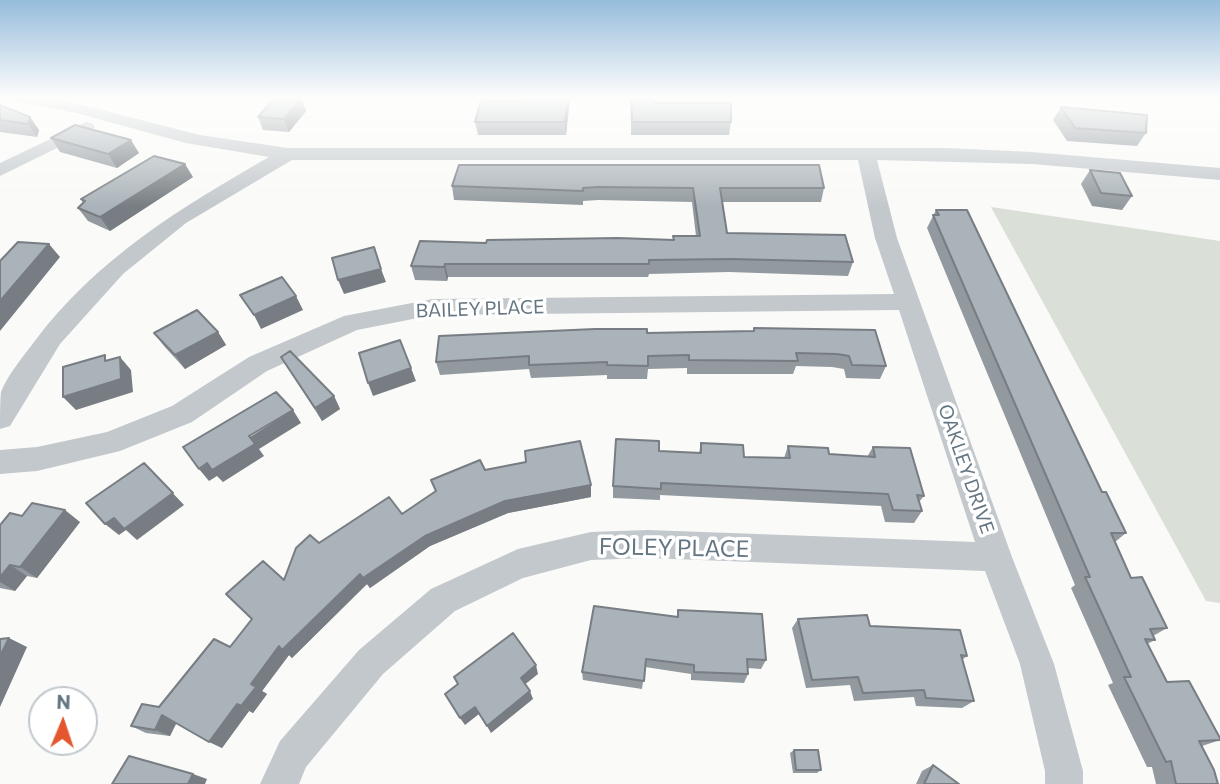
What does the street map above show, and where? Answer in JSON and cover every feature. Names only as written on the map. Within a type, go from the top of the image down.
[{"type":"street","points":[[0,170],[74,134]]},
{"type":"street","points":[[178,134],[238,149],[288,154],[990,155],[1220,174]]},
{"type":"street","name":"OAKLEY DRIVE","points":[[866,153],[886,238],[996,557],[1037,664],[1065,784]]},
{"type":"street","points":[[0,418],[21,377],[51,338],[82,299],[121,261],[165,228],[288,154]]},
{"type":"street","name":"BAILEY PLACE","points":[[0,462],[37,459],[110,443],[182,414],[258,364],[352,322],[433,307],[909,302]]},
{"type":"street","name":"FOLEY PLACE","points":[[279,784],[293,754],[371,662],[443,600],[518,564],[591,546],[648,544],[996,557]]},
{"type":"shaded area","points":[[991,207],[1220,241],[1220,603],[1206,601]]},
{"type":"building","points":[[59,134],[107,134],[131,140],[108,154],[51,138]]},
{"type":"building","points":[[154,156],[185,164],[100,217],[78,208],[85,201],[81,199]]},
{"type":"building","points":[[459,165],[819,165],[824,188],[720,188],[727,233],[845,235],[853,262],[731,259],[649,260],[649,264],[411,266],[420,241],[486,243],[487,240],[674,240],[673,236],[700,236],[693,188],[598,187],[583,188],[583,191],[452,186]]},
{"type":"building","points":[[1090,170],[1120,173],[1132,196],[1101,193]]},
{"type":"building","points":[[936,210],[967,210],[1102,492],[1106,492],[1126,533],[1111,533],[1131,578],[1142,577],[1167,628],[1150,629],[1155,640],[1145,639],[1167,682],[1189,681],[1220,738],[1199,741],[1218,784],[1176,784],[1171,761],[1166,762],[1124,677],[1131,677],[1085,577],[1090,577],[933,215],[939,215]]},
{"type":"building","points":[[18,242],[49,244],[0,301],[0,261]]},
{"type":"building","points":[[374,247],[381,269],[338,280],[332,258]]},
{"type":"building","points":[[282,277],[296,296],[254,315],[240,295]]},
{"type":"building","points":[[197,310],[218,332],[175,355],[154,333]]},
{"type":"building","points":[[754,328],[875,330],[886,366],[852,365],[849,356],[837,354],[796,353],[798,361],[689,360],[689,355],[648,356],[648,366],[607,365],[607,362],[529,365],[529,356],[436,362],[439,336],[595,329],[647,329],[647,333],[754,331]]},
{"type":"building","points":[[400,340],[411,368],[368,383],[359,353]]},
{"type":"building","points":[[290,351],[334,396],[315,408],[281,357]]},
{"type":"building","points":[[105,355],[105,361],[120,357],[121,379],[63,397],[63,367]]},
{"type":"building","points":[[276,392],[293,410],[249,436],[255,444],[212,470],[207,463],[199,469],[183,447]]},
{"type":"building","points":[[616,439],[659,441],[659,451],[701,453],[701,443],[743,445],[744,457],[790,458],[788,446],[828,448],[829,454],[875,457],[873,447],[910,448],[924,496],[917,495],[922,511],[893,510],[888,494],[661,483],[661,489],[613,486]]},
{"type":"building","points":[[580,441],[591,485],[505,501],[425,536],[363,578],[360,574],[282,650],[279,646],[251,684],[256,687],[241,706],[237,704],[209,742],[162,715],[155,730],[131,726],[142,704],[159,707],[214,639],[230,647],[252,619],[226,594],[263,561],[284,580],[296,548],[310,535],[319,543],[389,497],[402,514],[436,491],[431,480],[480,460],[485,470],[526,462],[525,451]]},
{"type":"building","points":[[144,463],[173,493],[124,529],[114,518],[105,524],[86,503]]},
{"type":"building","points":[[32,503],[65,510],[20,567],[10,565],[0,577],[0,525],[10,513],[22,516]]},
{"type":"building","points":[[594,606],[678,617],[678,610],[762,614],[766,660],[747,659],[748,674],[694,672],[694,665],[646,659],[644,681],[582,672]]},
{"type":"building","points":[[867,615],[870,626],[960,630],[967,656],[961,655],[974,701],[926,698],[924,690],[863,693],[858,677],[812,680],[798,619]]},
{"type":"building","points":[[513,633],[536,665],[521,678],[530,691],[487,726],[475,707],[460,718],[445,694],[458,684],[454,677]]},
{"type":"building","points":[[9,638],[0,656],[0,639]]},
{"type":"building","points":[[794,750],[818,750],[821,770],[796,770]]},
{"type":"building","points":[[129,756],[193,774],[188,784],[112,784]]},
{"type":"building","points":[[933,765],[959,784],[924,784]]}]
